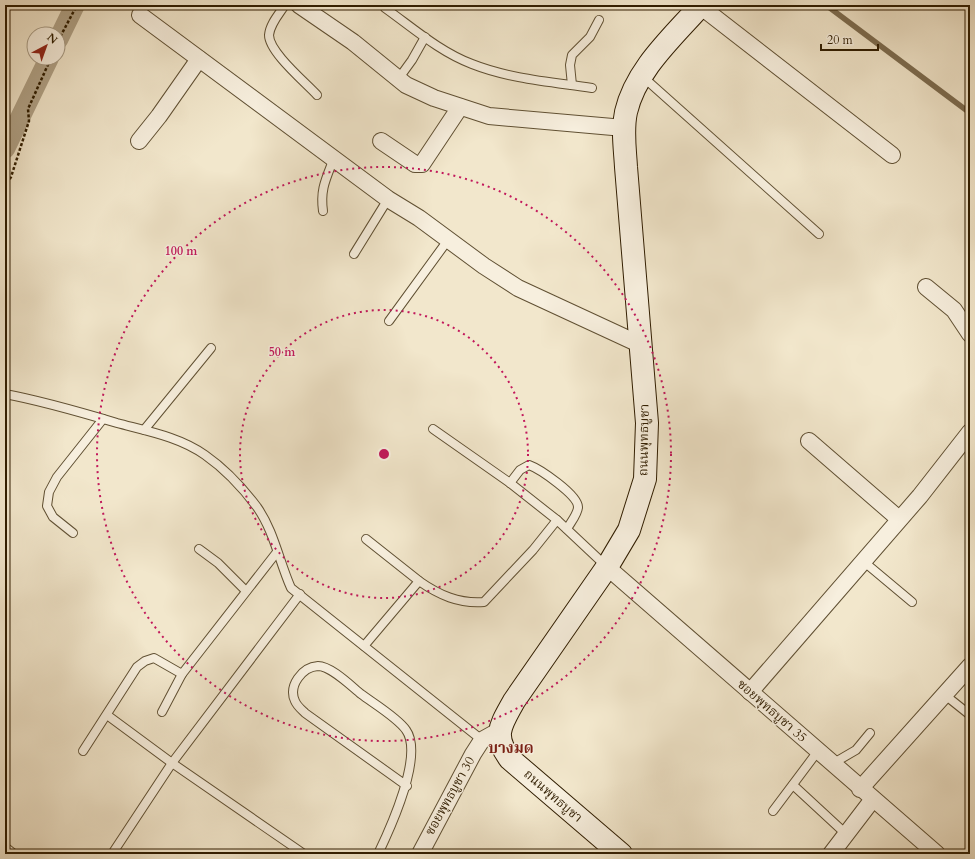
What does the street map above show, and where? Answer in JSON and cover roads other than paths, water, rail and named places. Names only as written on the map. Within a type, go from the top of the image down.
[{"type":"main road","name":"ถนนพุทธบูชา","points":[[621,854],[510,760],[498,738],[491,735],[607,567],[629,530],[645,479],[647,423],[639,344],[624,128],[626,113],[632,95],[642,76],[652,60],[700,5]]},
{"type":"street","points":[[299,5],[353,42],[406,85],[434,98],[489,116],[624,128]]},
{"type":"street","points":[[700,5],[892,155]]},
{"type":"street","points":[[140,15],[388,199],[419,218],[448,240],[518,288],[639,344]]},
{"type":"street","points":[[139,141],[159,116],[199,59]]},
{"type":"street","points":[[381,141],[415,164],[422,164],[460,107]]},
{"type":"street","points":[[926,287],[954,310],[970,334]]},
{"type":"street","points":[[750,692],[864,561],[970,432]]},
{"type":"street","points":[[809,441],[899,519]]},
{"type":"street","name":"ซอยพุทธบูชา 35","points":[[607,567],[860,789],[937,854]]},
{"type":"street","points":[[860,789],[970,666]]},
{"type":"street","name":"ซอยพุทธบูชา 30","points":[[420,854],[462,773],[491,735]]},
{"type":"street","points":[[831,854],[873,799]]},
{"type":"lane","points":[[285,5],[273,23],[269,35],[273,49],[317,95]]},
{"type":"lane","points":[[383,5],[440,48],[472,64],[516,77],[592,88]]},
{"type":"lane","points":[[572,85],[570,65],[572,55],[590,37],[599,20]]},
{"type":"lane","points":[[399,78],[426,37]]},
{"type":"lane","points":[[642,76],[819,234]]},
{"type":"lane","points":[[323,212],[321,196],[323,184],[334,158]]},
{"type":"lane","points":[[354,254],[388,199]]},
{"type":"lane","points":[[389,321],[448,240]]},
{"type":"lane","points":[[144,430],[211,348]]},
{"type":"lane","points":[[5,394],[59,406],[144,430],[186,444],[205,455],[230,474],[257,507],[270,529],[291,588],[364,646],[491,735]]},
{"type":"lane","points":[[73,533],[53,517],[47,506],[49,492],[57,477],[103,419]]},
{"type":"lane","points":[[433,429],[510,483],[557,520],[607,567]]},
{"type":"lane","points":[[510,483],[520,470],[529,465],[537,468],[562,488],[577,502],[578,508],[566,529]]},
{"type":"lane","points":[[366,539],[435,593],[448,598],[484,602],[533,550],[557,520]]},
{"type":"lane","points":[[198,549],[218,563],[246,591]]},
{"type":"lane","points":[[162,712],[182,674],[277,552]]},
{"type":"lane","points":[[864,561],[912,602]]},
{"type":"lane","points":[[364,646],[419,581]]},
{"type":"lane","points":[[112,854],[172,763],[300,594]]},
{"type":"lane","points":[[83,751],[137,667],[145,661],[154,658],[182,674]]},
{"type":"lane","points":[[378,854],[407,786],[412,747],[407,730],[334,672],[318,666],[305,670],[297,679],[293,690],[295,701],[305,713],[407,786]]},
{"type":"lane","points":[[945,695],[970,715]]},
{"type":"lane","points":[[107,715],[172,763],[304,854]]},
{"type":"lane","points":[[832,764],[856,750],[870,733]]},
{"type":"lane","points":[[773,812],[818,752]]},
{"type":"lane","points":[[792,785],[846,834]]},
{"type":"lane","points":[[5,847],[14,854]]},
{"type":"waterway","points":[[65,26],[75,5]]},
{"type":"waterway","points":[[826,5],[970,113]]},
{"type":"waterway","points":[[5,149],[45,66]]},
{"type":"district","name":"บางมด","points":[[511,748]]}]
